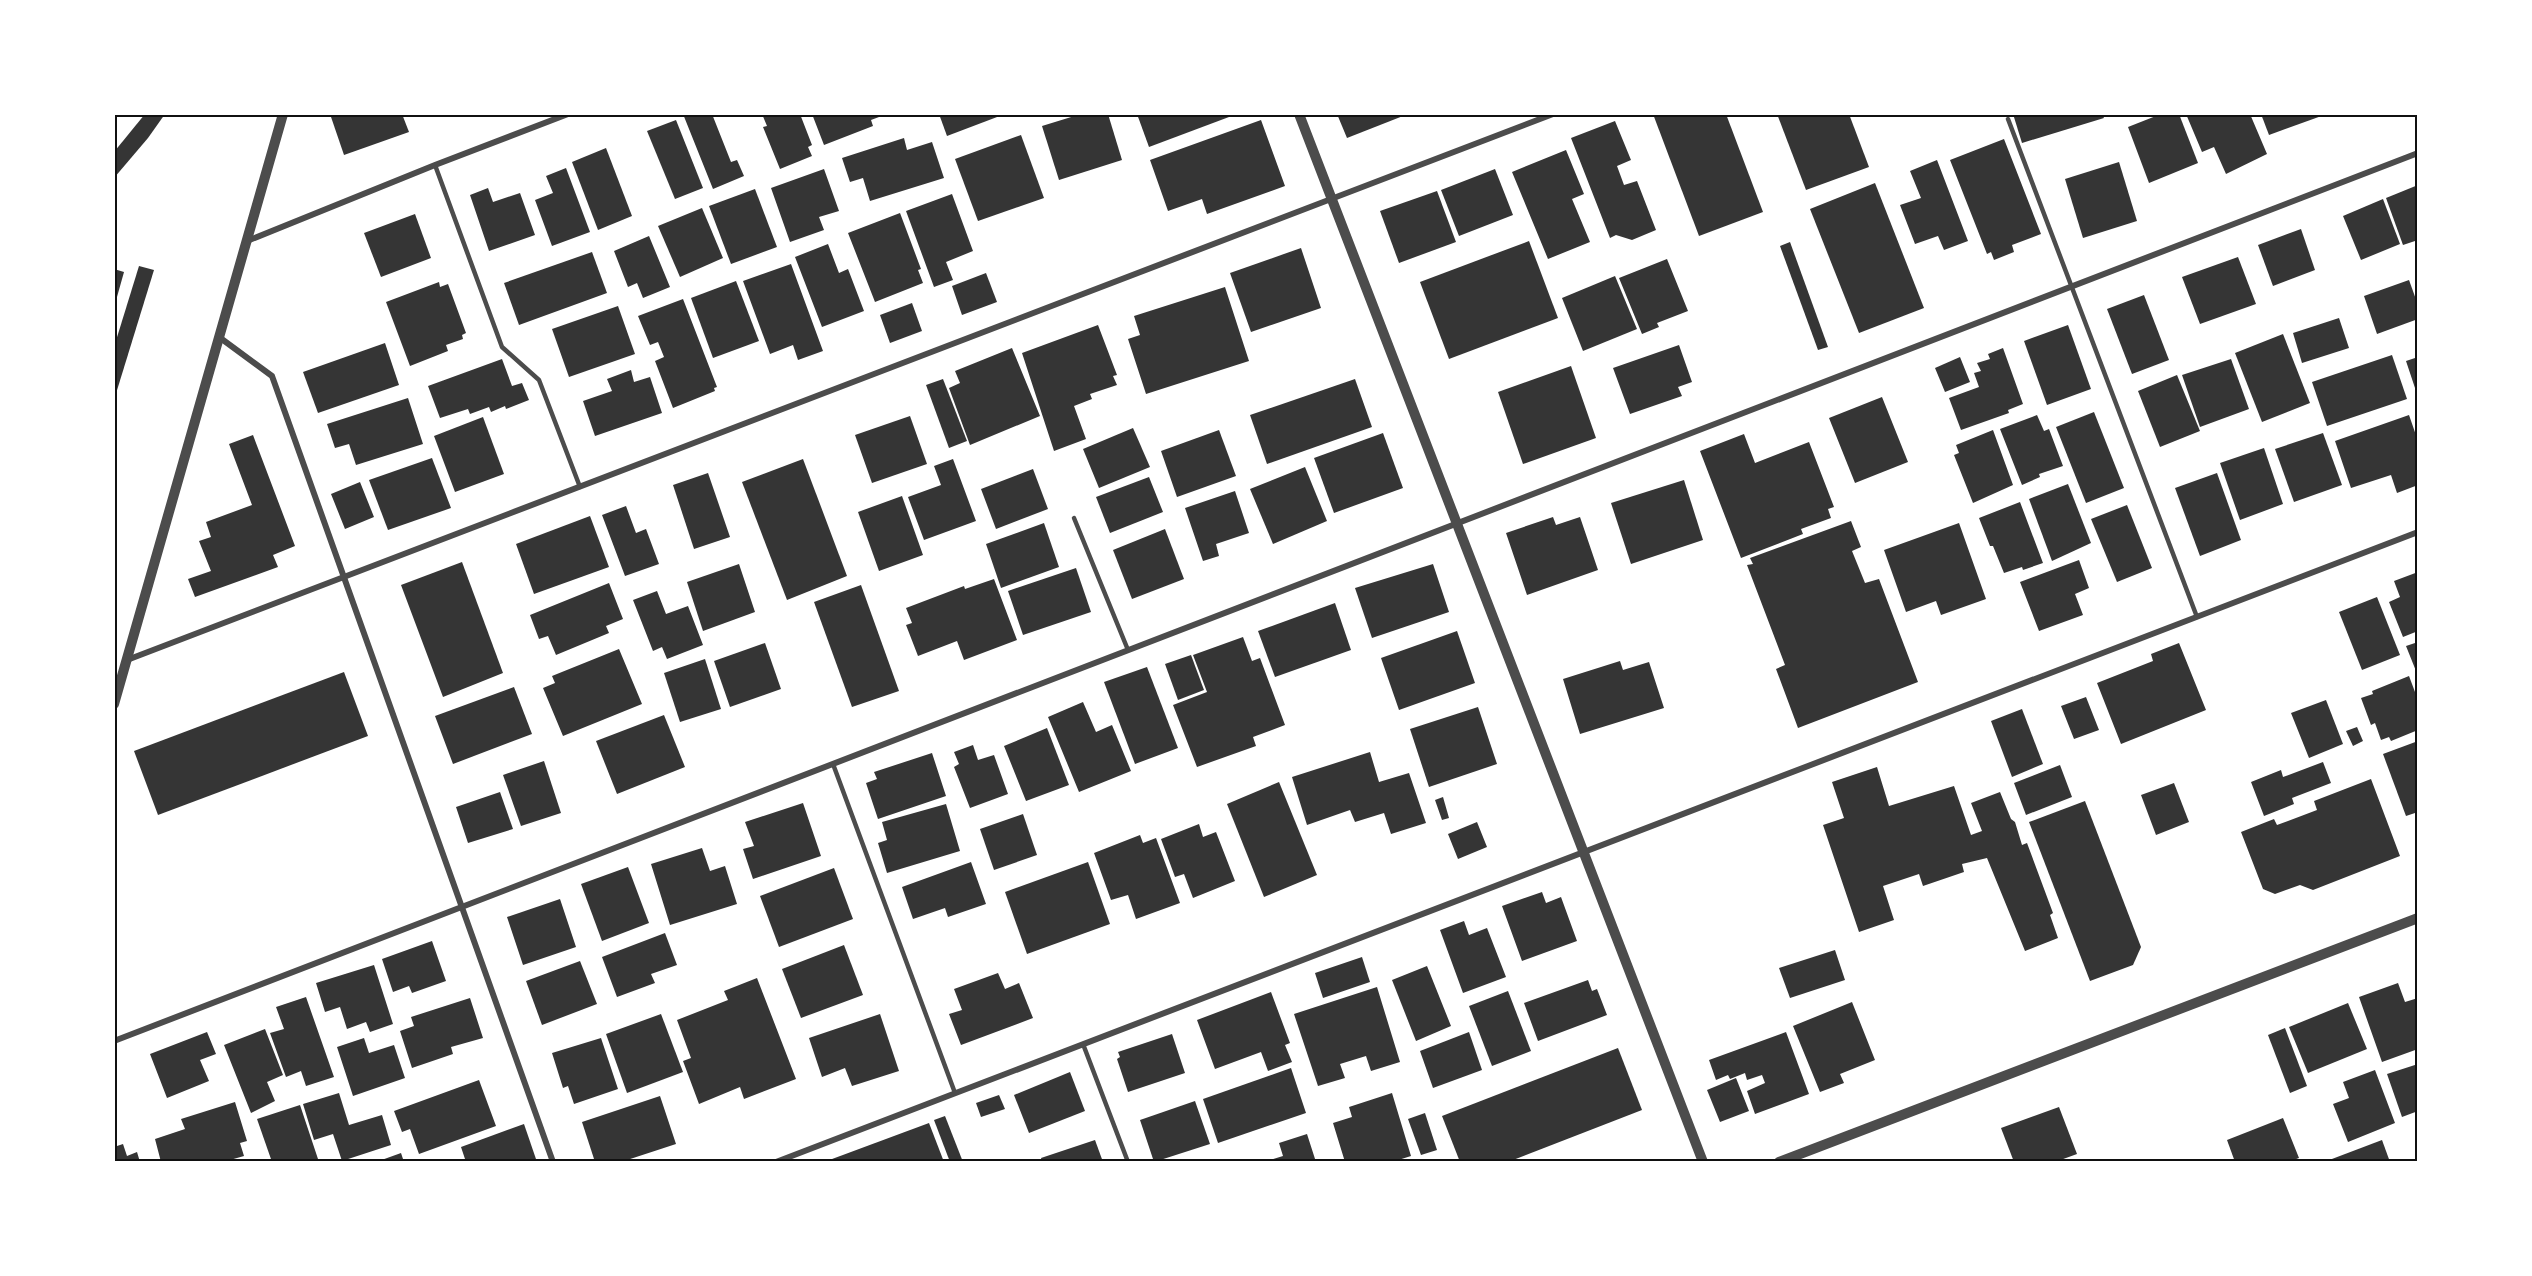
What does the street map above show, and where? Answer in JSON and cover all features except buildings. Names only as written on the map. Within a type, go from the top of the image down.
[{"type":"street","points":[[114,704],[283,114]]},
{"type":"street","points":[[246,242],[568,114]]},
{"type":"street","points":[[1299,114],[1703,1162]]},
{"type":"street","points":[[126,661],[1553,114]]},
{"type":"street","points":[[114,1041],[2418,153]]},
{"type":"street","points":[[219,336],[272,376],[553,1162]]},
{"type":"street","points":[[776,1162],[2418,532]]},
{"type":"street","points":[[1779,1162],[2418,918]]},
{"type":"lane","points":[[2008,119],[2197,617]]},
{"type":"lane","points":[[435,165],[502,347],[539,380],[580,487]]},
{"type":"lane","points":[[1074,518],[1128,650]]},
{"type":"lane","points":[[832,764],[955,1093]]},
{"type":"lane","points":[[1083,1044],[1128,1162]]}]
